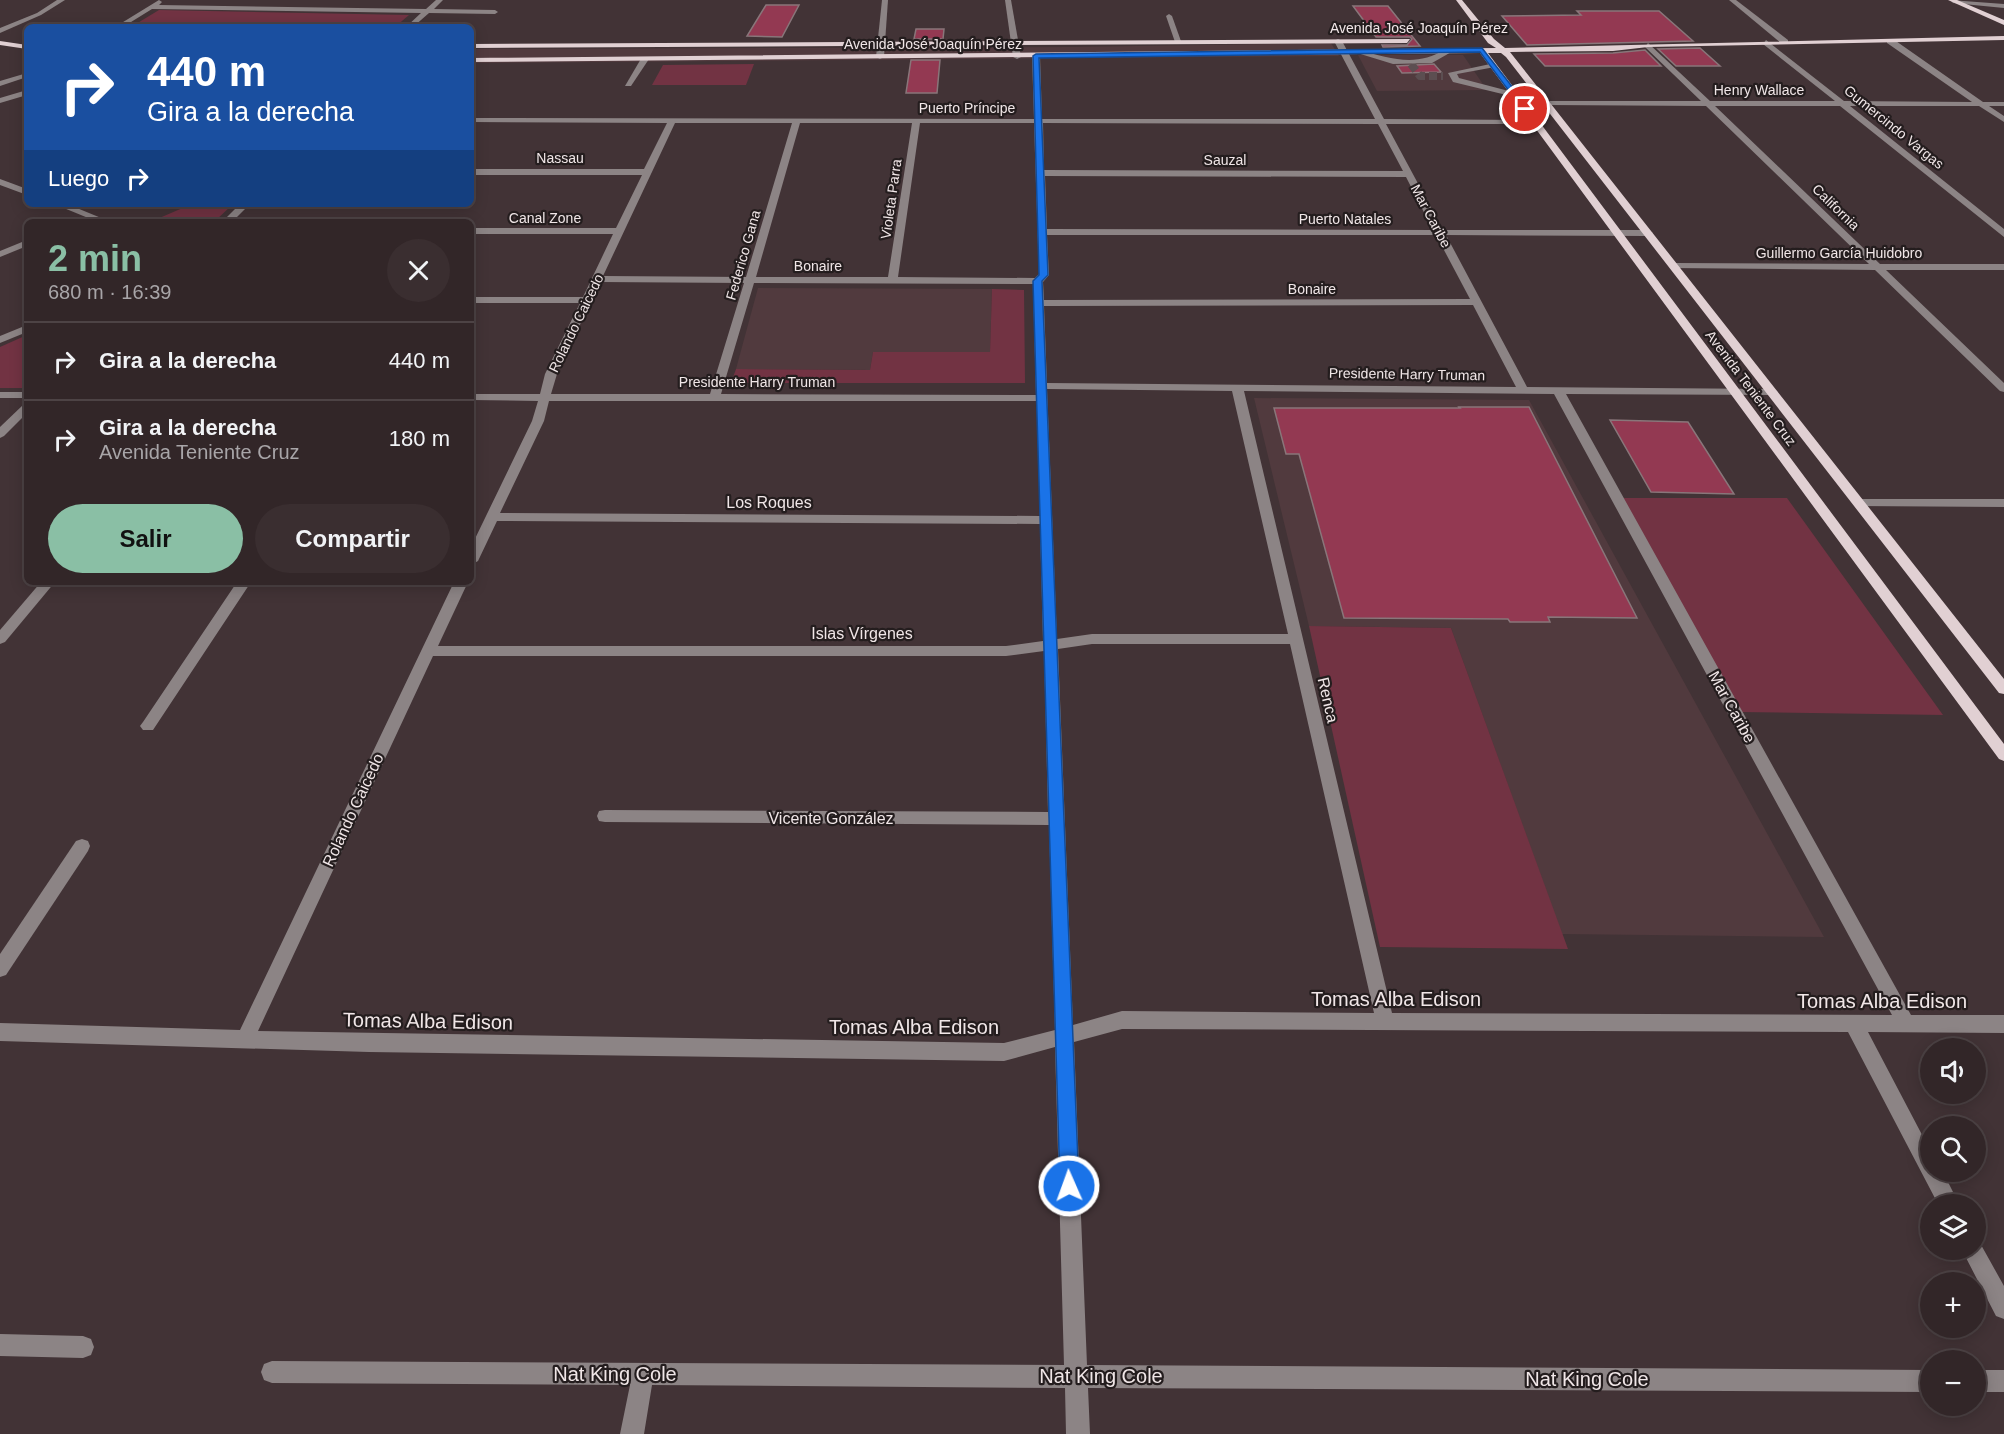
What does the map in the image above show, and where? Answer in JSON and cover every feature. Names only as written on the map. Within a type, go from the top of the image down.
[{"type":"main road","name":"Avenida Teniente Cruz","points":[[1459,0],[1491,40],[1506,45],[1547,103],[2004,689]]},
{"type":"main road","points":[[1952,0],[2003,21]]},
{"type":"main road","name":"Avenida José Joaquín Pérez","points":[[474,60],[1017,57],[1449,51],[1506,45],[1613,49],[1648,45],[2004,38]]},
{"type":"main road","points":[[1481,46],[1491,40]]},
{"type":"main road","name":"Avenida José Joaquín Pérez","points":[[474,46],[1420,41]]},
{"type":"main road","name":"Avenida José Joaquín Pérez","points":[[1556,41],[1604,41],[1648,45]]},
{"type":"main road","points":[[0,42],[24,45]]},
{"type":"main road","points":[[701,59],[708,45]]},
{"type":"main road","name":"Avenida Teniente Cruz","points":[[1481,46],[1492,64],[2004,755]]},
{"type":"street","points":[[0,31],[39,14],[62,0]]},
{"type":"street","points":[[123,24],[162,0]]},
{"type":"street","points":[[413,24],[440,0]]},
{"type":"street","points":[[880,57],[885,0]]},
{"type":"street","points":[[1008,0],[1017,57]]},
{"type":"street","points":[[1732,0],[1785,42]]},
{"type":"street","points":[[1952,0],[2004,6]]},
{"type":"street","points":[[151,7],[495,12]]},
{"type":"street","points":[[1169,16],[1179,42]]},
{"type":"street","name":"Mar Caribe","points":[[1338,41],[1523,390]]},
{"type":"street","points":[[1890,41],[2004,120]]},
{"type":"street","name":"Gumercindo Vargas","points":[[1766,42],[2004,234]]},
{"type":"street","name":"California","points":[[1648,45],[2004,389]]},
{"type":"street","points":[[1358,52],[1392,62],[1410,63],[1432,61],[1449,51]]},
{"type":"street","points":[[1036,56],[1044,275],[1038,281],[1078,1434]]},
{"type":"street","points":[[628,84],[645,59]]},
{"type":"street","points":[[1443,76],[1492,64]]},
{"type":"street","name":"Henry Wallace","points":[[1453,75],[1456,80],[1547,103],[2004,104]]},
{"type":"street","points":[[0,84],[24,76]]},
{"type":"street","points":[[4,100],[24,93]]},
{"type":"street","points":[[4,100],[24,104]]},
{"type":"street","name":"Puerto Príncipe","points":[[474,120],[1535,122]]},
{"type":"street","name":"Rolando Caicedo","points":[[474,555],[538,421],[551,374],[672,120]]},
{"type":"street","name":"Federico Gana","points":[[715,397],[797,121]]},
{"type":"street","name":"Violeta Parra","points":[[893,280],[916,121]]},
{"type":"street","name":"Nassau","points":[[474,172],[648,172]]},
{"type":"street","name":"Sauzal","points":[[1040,173],[1409,174]]},
{"type":"street","points":[[0,182],[24,191]]},
{"type":"street","points":[[66,207],[98,219]]},
{"type":"street","points":[[230,219],[242,207]]},
{"type":"street","points":[[86,219],[92,217]]},
{"type":"street","name":"Canal Zone","points":[[474,231],[620,231]]},
{"type":"street","name":"Puerto Natales","points":[[1042,232],[1648,233]]},
{"type":"street","points":[[0,254],[24,244]]},
{"type":"street","name":"Guillermo García Huidobro","points":[[1674,266],[2004,267]]},
{"type":"street","name":"Bonaire","points":[[597,279],[1038,281]]},
{"type":"street","points":[[474,300],[587,300]]},
{"type":"street","name":"Bonaire","points":[[1039,303],[1477,302]]},
{"type":"street","points":[[0,340],[24,329]]},
{"type":"street","name":"Presidente Harry Truman","points":[[474,397],[715,397],[1237,387],[1772,392]]},
{"type":"street","name":"Renca","points":[[1237,387],[1385,1022]]},
{"type":"street","name":"Mar Caribe","points":[[1558,390],[1906,1023]]},
{"type":"street","points":[[0,395],[24,395]]},
{"type":"street","points":[[0,434],[24,410]]},
{"type":"street","points":[[1859,503],[2004,503]]},
{"type":"street","name":"Los Roques","points":[[492,517],[1046,520]]},
{"type":"street","points":[[0,639],[45,585]]},
{"type":"street","points":[[148,726],[242,585]]},
{"type":"street","name":"Rolando Caicedo","points":[[245,1039],[460,585]]},
{"type":"street","name":"Islas Vírgenes","points":[[428,651],[1006,651],[1092,639],[1295,639]]},
{"type":"street","name":"Vicente González","points":[[605,816],[1057,819]]},
{"type":"street","points":[[0,969],[82,846]]},
{"type":"street","name":"Tomas Alba Edison","points":[[0,1032],[369,1043],[1004,1052],[1122,1020],[2004,1024]]},
{"type":"street","points":[[1853,1023],[1920,1150]]},
{"type":"street","points":[[1978,1260],[2004,1308]]},
{"type":"street","points":[[0,1345],[83,1347]]},
{"type":"street","name":"Nat King Cole","points":[[272,1372],[1920,1381]]},
{"type":"street","points":[[632,1434],[643,1374]]},
{"type":"street","points":[[1986,1381],[2004,1381]]},
{"type":"shaded area","points":[[159,10],[409,15],[398,24],[136,24]]},
{"type":"shaded area","points":[[1331,43],[1339,56],[474,63],[474,49],[1069,47]]},
{"type":"shaded area","points":[[1358,55],[1463,55],[1487,90],[1377,91]]},
{"type":"shaded area","points":[[754,64],[746,85],[652,85],[663,65]]},
{"type":"shaded area","points":[[185,207],[230,207],[217,219],[157,219]]},
{"type":"shaded area","points":[[758,288],[992,289],[990,352],[873,352],[870,370],[736,369]]},
{"type":"shaded area","points":[[992,289],[1024,290],[1025,383],[731,383],[736,369],[870,370],[873,352],[990,352]]},
{"type":"shaded area","points":[[24,336],[24,388],[0,388],[0,347]]},
{"type":"shaded area","points":[[1254,398],[1529,400],[1824,937],[1562,934],[1451,628],[1309,626]]},
{"type":"shaded area","points":[[1620,498],[1787,498],[1943,715],[1738,712]]},
{"type":"shaded area","points":[[1309,626],[1451,628],[1568,949],[1380,947]]},
{"type":"building","points":[[766,5],[799,5],[782,37],[747,36]]},
{"type":"building","points":[[1353,6],[1388,6],[1420,46],[1383,47],[1382,45],[1407,45],[1412,39],[1410,37],[1376,37]]},
{"type":"building","points":[[1577,11],[1659,11],[1693,41],[1527,45],[1502,16],[1581,15]]},
{"type":"building","points":[[916,29],[944,29],[943,39],[914,39]]},
{"type":"building","points":[[1700,48],[1720,66],[1676,66],[1658,49]]},
{"type":"building","points":[[1645,50],[1661,66],[1545,66],[1534,54],[1613,53]]},
{"type":"building","points":[[911,60],[940,60],[937,93],[906,93]]},
{"type":"building","points":[[1434,64],[1441,72],[1402,73],[1397,66]]},
{"type":"building","points":[[1529,407],[1637,618],[1548,617],[1550,622],[1510,622],[1508,619],[1344,618],[1299,454],[1286,454],[1274,408]]},
{"type":"building","points":[[1610,420],[1688,422],[1734,494],[1651,492]]},
{"type":"tunnel","points":[[1411,64],[1420,76],[1443,76]]},
{"type":"route","points":[[1069,1186],[1038,281],[1044,275],[1036,56],[1482,50],[1525,109]]}]
